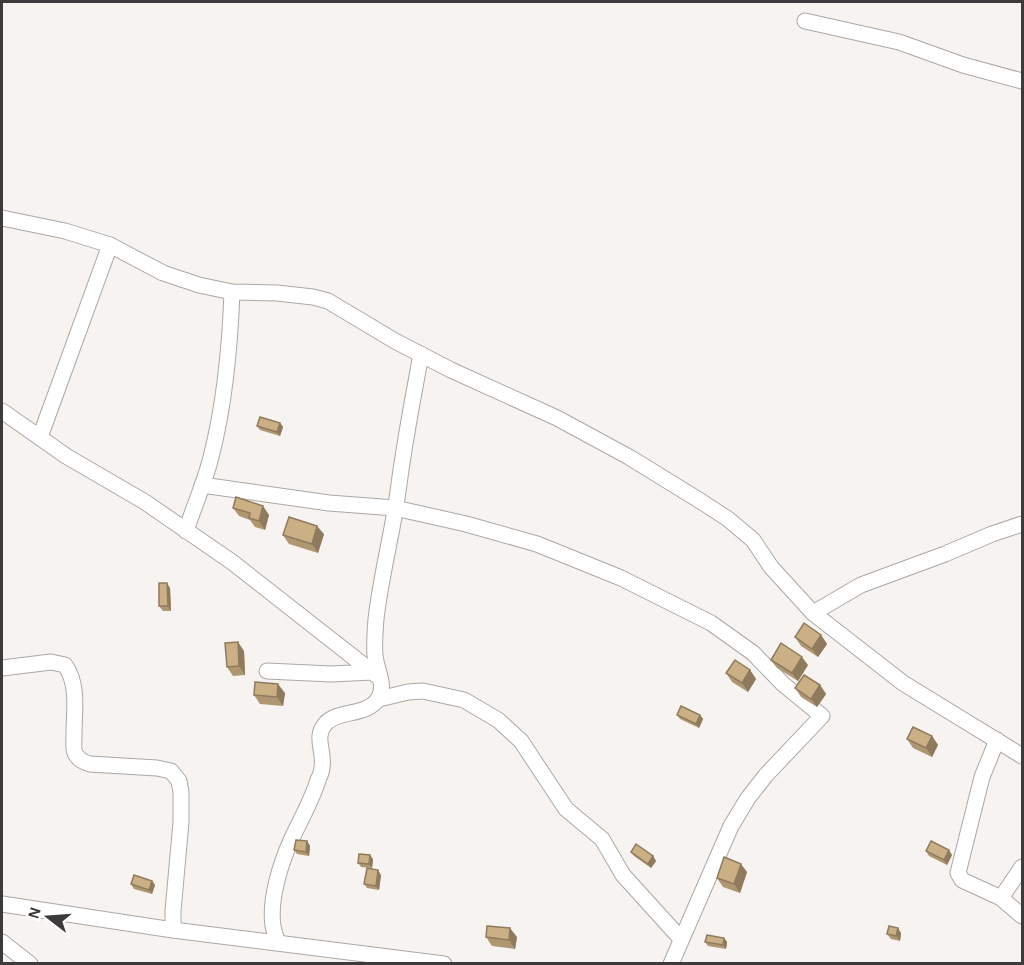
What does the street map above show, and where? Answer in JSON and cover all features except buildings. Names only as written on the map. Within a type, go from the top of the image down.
[{"type":"street","points":[[805,21],[899,42],[963,65],[1023,81]]},
{"type":"street","points":[[2,218],[65,231],[110,245],[164,273],[199,285],[232,292],[278,293],[328,301],[395,341],[451,370],[557,418],[629,457],[728,519],[753,540],[771,567],[813,613],[903,683],[1023,756]]},
{"type":"street","points":[[40,437],[110,245]]},
{"type":"street","points":[[186,531],[211,457],[223,401],[230,345],[232,292]]},
{"type":"street","points":[[376,675],[374,640],[378,606],[421,354]]},
{"type":"street","points":[[2,411],[66,456],[145,502],[232,561],[376,675],[382,686],[379,699]]},
{"type":"street","points":[[202,484],[329,502],[396,508],[537,544],[621,578],[711,623],[753,653],[783,684],[822,716],[766,775],[748,798],[731,826],[671,963]]},
{"type":"street","points":[[813,613],[861,585],[1023,524]]},
{"type":"street","points":[[2,668],[51,662],[65,665],[71,674],[75,696],[75,754],[82,762],[157,768],[171,771],[179,781],[181,822],[173,930]]},
{"type":"street","points":[[267,671],[376,675]]},
{"type":"street","points":[[278,943],[272,912],[275,890],[288,848],[317,784],[322,766],[320,731],[327,721],[356,712],[379,699],[423,691],[464,700],[498,720],[521,741],[566,809],[602,839],[624,875],[681,939]]},
{"type":"street","points":[[997,740],[982,777],[958,873],[962,880],[1001,898],[1023,916]]},
{"type":"street","points":[[1001,898],[1023,867]]},
{"type":"street","points":[[2,904],[173,930],[444,963]]},
{"type":"street","points":[[2,942],[30,963]]}]
